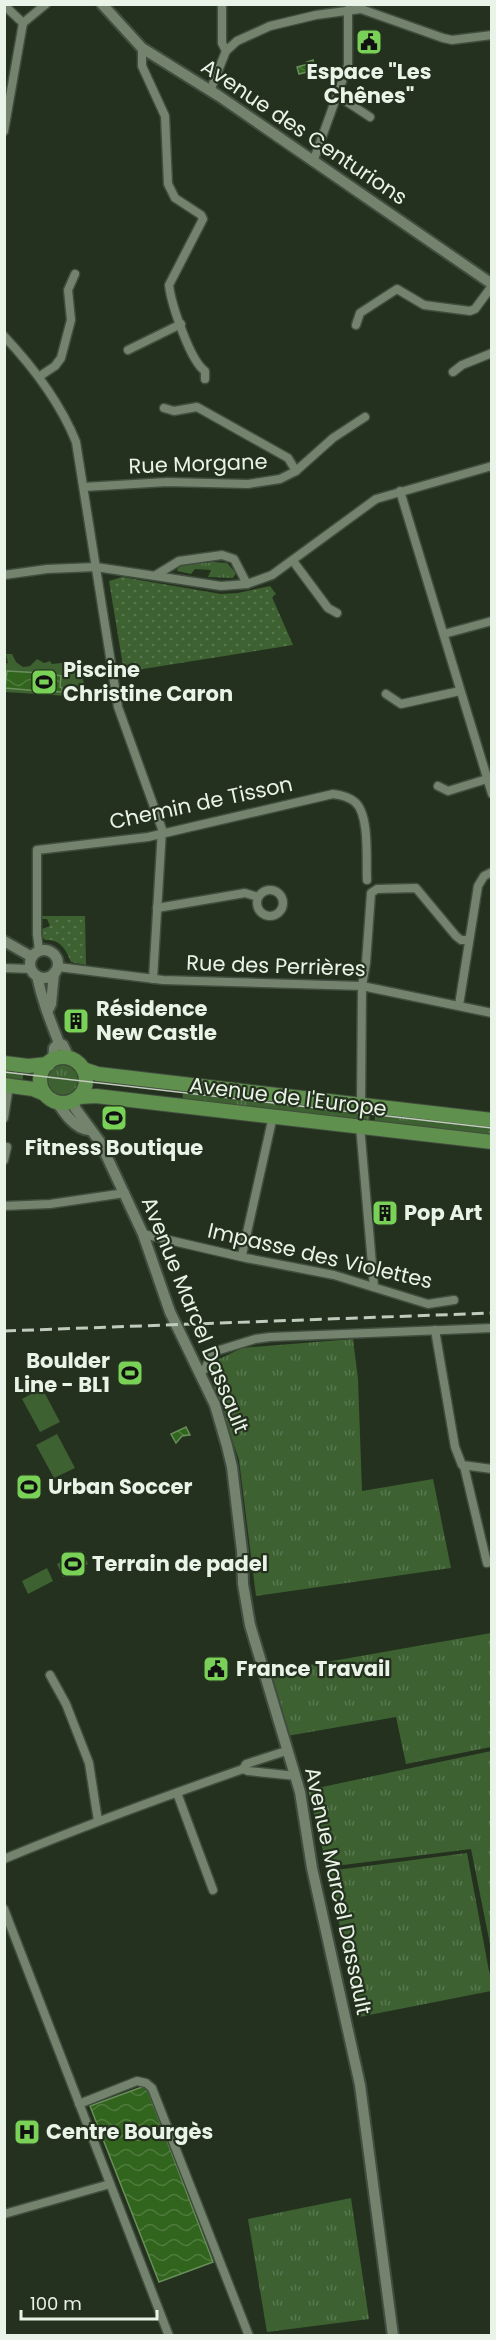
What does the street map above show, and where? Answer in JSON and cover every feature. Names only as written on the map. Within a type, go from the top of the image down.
[{"type":"main road","points":[[4,1063],[38,1066],[69,1058],[83,1069],[86,1081],[77,1099],[66,1103],[33,1089],[7,1085]]},
{"type":"main road","points":[[50,1062],[43,1069],[40,1080],[51,1098]]},
{"type":"main road","name":"Avenue de l'Europe","points":[[83,1069],[98,1074],[492,1120]]},
{"type":"main road","name":"Avenue de l'Europe","points":[[77,1099],[102,1096],[492,1142]]},
{"type":"street","points":[[4,130],[23,23],[46,4]]},
{"type":"street","points":[[222,4],[222,43],[225,51]]},
{"type":"street","points":[[316,4],[316,15]]},
{"type":"street","points":[[4,5],[23,23]]},
{"type":"street","name":"Avenue des Centurions","points":[[103,5],[142,48],[210,91],[492,285]]},
{"type":"street","points":[[210,91],[225,51],[237,41],[263,28],[316,15],[361,9],[452,40],[492,35]]},
{"type":"street","points":[[314,162],[348,65],[348,10]]},
{"type":"street","points":[[142,48],[142,66],[165,116],[168,184],[176,198],[201,215],[203,219],[169,285],[192,356],[199,368],[205,371],[206,379]]},
{"type":"street","points":[[338,96],[370,117]]},
{"type":"street","points":[[40,376],[55,366],[61,358],[71,320],[68,290],[75,274]]},
{"type":"street","points":[[356,325],[360,313],[397,289],[424,305],[470,311],[475,309],[492,285]]},
{"type":"street","points":[[128,350],[181,324]]},
{"type":"street","points":[[4,336],[40,376],[69,424],[76,442],[118,707],[162,833],[153,979]]},
{"type":"street","points":[[453,372],[462,365],[492,353]]},
{"type":"street","points":[[164,408],[174,411],[197,407],[288,458],[296,471]]},
{"type":"street","name":"Rue Morgane","points":[[84,487],[167,482],[248,484],[280,479],[296,471],[333,438],[364,417]]},
{"type":"street","points":[[4,575],[47,569],[96,567],[221,586],[247,584],[272,575],[367,504],[383,496],[491,468]]},
{"type":"street","points":[[400,491],[492,794]]},
{"type":"street","points":[[156,576],[179,561],[222,555],[234,559],[247,584]]},
{"type":"street","points":[[293,561],[327,608],[337,613]]},
{"type":"street","points":[[444,634],[492,621]]},
{"type":"street","points":[[386,694],[401,704],[460,691]]},
{"type":"street","points":[[438,786],[448,790],[487,779]]},
{"type":"street","name":"Chemin de Tisson","points":[[35,963],[37,850],[148,837],[333,794],[344,796],[355,802],[363,813],[366,880]]},
{"type":"street","points":[[459,1005],[478,886],[484,876],[492,872]]},
{"type":"street","points":[[361,1104],[362,986],[366,963],[369,900],[374,890],[416,888],[456,936],[468,940]]},
{"type":"street","points":[[157,908],[244,892],[258,897]]},
{"type":"street","points":[[4,940],[35,963],[46,977],[56,970]]},
{"type":"street","points":[[4,968],[35,963],[48,950],[55,955],[56,970],[48,1010]]},
{"type":"street","points":[[35,963],[43,1004],[48,1010],[58,1043],[63,1045],[69,1058]]},
{"type":"street","name":"Rue des Perrières","points":[[56,970],[153,979],[362,986],[492,1013]]},
{"type":"street","points":[[50,1062],[58,1043]]},
{"type":"street","points":[[4,1118],[7,1085]]},
{"type":"street","name":"Avenue Marcel Dassault","points":[[51,1098],[72,1120],[84,1130],[89,1130]]},
{"type":"street","name":"Avenue Marcel Dassault","points":[[77,1099],[75,1108],[100,1142],[143,1234],[170,1312],[215,1405],[227,1446],[232,1467],[242,1551],[243,1584],[250,1625],[286,1751],[296,1776],[312,1868],[360,2085],[393,2336]]},
{"type":"street","points":[[242,1255],[273,1116]]},
{"type":"street","points":[[360,1126],[374,1287]]},
{"type":"street","points":[[4,1147],[7,1147],[4,1160]]},
{"type":"street","points":[[4,1206],[50,1204],[125,1193]]},
{"type":"street","name":"Impasse des Violettes","points":[[143,1234],[333,1275],[428,1304],[454,1300]]},
{"type":"street","points":[[200,1373],[205,1369],[213,1352],[255,1339],[492,1328]]},
{"type":"street","points":[[435,1332],[455,1447],[464,1466],[487,1563]]},
{"type":"street","points":[[464,1466],[492,1469]]},
{"type":"street","points":[[50,1675],[66,1704],[87,1755],[98,1821]]},
{"type":"street","points":[[4,1859],[98,1821],[243,1769],[246,1764],[286,1751]]},
{"type":"street","points":[[243,1769],[296,1776]]},
{"type":"street","points":[[177,1793],[213,1890]]},
{"type":"street","points":[[4,1910],[169,2336]]},
{"type":"street","points":[[79,2104],[137,2081],[146,2083],[152,2088],[249,2336]]},
{"type":"street","points":[[4,2214],[110,2184]]},
{"type":"green space","points":[[227,563],[236,573],[233,578],[208,577],[211,570],[195,569],[191,574],[177,571],[179,565]]},
{"type":"green space","points":[[122,577],[221,594],[270,586],[276,594],[272,597],[293,645],[124,672],[109,581]]},
{"type":"green space","name":"Piscine Christine Caron","points":[[6,654],[12,654],[16,662],[23,667],[30,666],[37,659],[44,663],[50,661],[52,664],[79,661],[81,667],[84,667],[82,675],[85,689],[71,691],[67,696],[5,692],[4,664],[8,663]]},
{"type":"green space","points":[[42,916],[85,916],[86,965],[71,962],[62,946],[55,941],[45,940],[42,936],[42,929],[50,926],[47,919],[42,919]]},
{"type":"green space","points":[[63,1065],[74,1069],[78,1080],[74,1091],[63,1095],[52,1091],[48,1080],[52,1069]]},
{"type":"green space","points":[[5,1066],[24,1069],[22,1085],[5,1083]]},
{"type":"green space","points":[[184,1087],[370,1112],[369,1125],[182,1102]]},
{"type":"green space","points":[[376,1109],[491,1123],[491,1139],[374,1125]]},
{"type":"green space","points":[[353,1339],[358,1379],[362,1491],[433,1479],[451,1568],[256,1596],[239,1460],[213,1384],[213,1362],[242,1348]]},
{"type":"green space","points":[[42,1388],[60,1422],[40,1432],[22,1399]]},
{"type":"green space","points":[[57,1434],[75,1468],[54,1478],[36,1445]]},
{"type":"green space","name":"Terrain de padel","points":[[82,1551],[88,1564],[63,1577],[57,1564]]},
{"type":"green space","name":"Terrain de padel","points":[[47,1568],[53,1581],[28,1594],[22,1581]]},
{"type":"green space","points":[[491,1633],[491,1747],[406,1764],[396,1717],[287,1736],[270,1672]]},
{"type":"green space","points":[[491,1751],[491,1949],[471,1849],[327,1867],[308,1790]]},
{"type":"green space","points":[[467,1853],[491,1991],[359,2017],[328,1871]]},
{"type":"green space","points":[[351,2198],[369,2319],[267,2332],[248,2219]]},
{"type":"water","points":[[313,60],[315,70],[299,74],[297,67]]},
{"type":"water","points":[[7,671],[41,673],[39,691],[5,688]]},
{"type":"water","points":[[49,674],[61,676],[62,692],[47,691]]},
{"type":"water","points":[[186,1427],[190,1435],[182,1436],[176,1443],[171,1434]]},
{"type":"water","points":[[142,2087],[147,2088],[213,2262],[159,2282],[90,2106]]},
{"type":"tram line","points":[[4,1072],[492,1128]]},
{"type":"railway","points":[[4,1331],[492,1313]]},
{"type":"place","name":"Espace \"Les Chênes\"","points":[[369,42]]},
{"type":"place","name":"Piscine Christine Caron","points":[[44,682]]},
{"type":"place","name":"Résidence New Castle","points":[[76,1021]]},
{"type":"place","name":"Fitness Boutique","points":[[114,1118]]},
{"type":"place","name":"Pop Art","points":[[385,1213]]},
{"type":"place","name":"Boulder Line - BL1","points":[[130,1373]]},
{"type":"place","name":"Urban Soccer","points":[[29,1487]]},
{"type":"place","name":"Terrain de padel","points":[[73,1564]]},
{"type":"place","name":"France Travail","points":[[216,1669]]},
{"type":"place","name":"Centre Bourgès","points":[[27,2132]]}]
